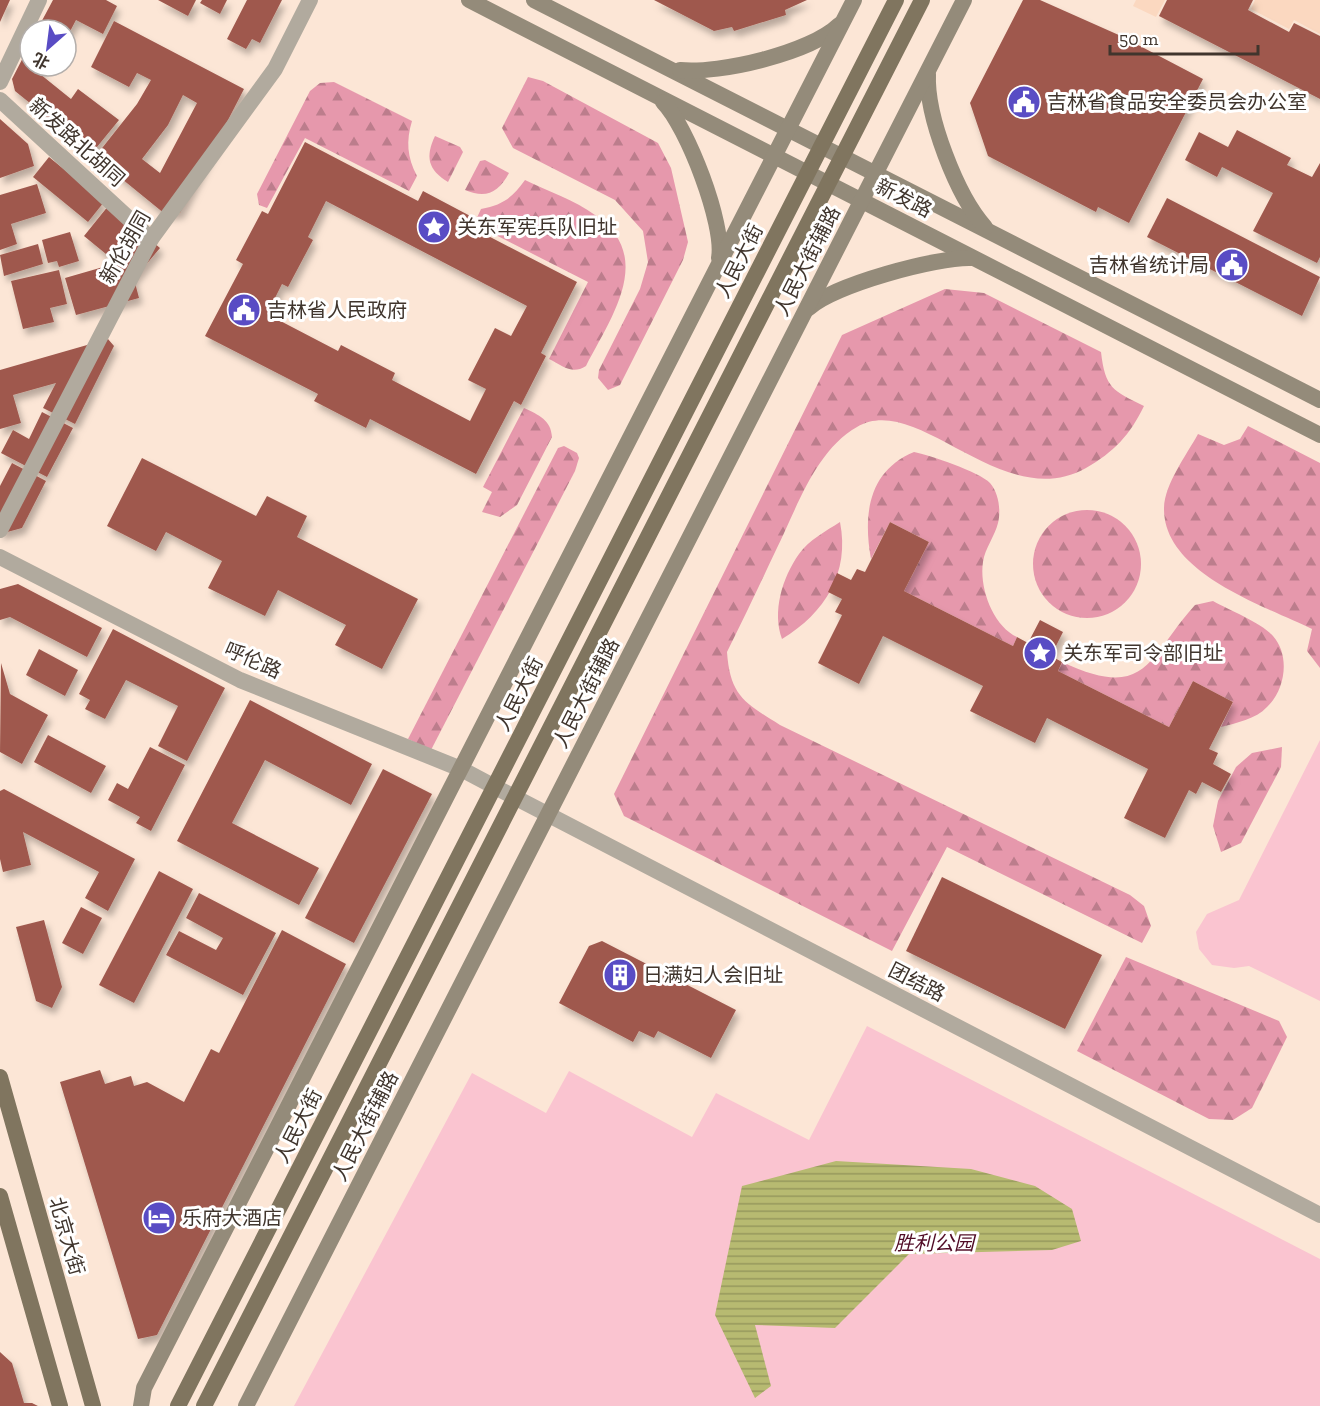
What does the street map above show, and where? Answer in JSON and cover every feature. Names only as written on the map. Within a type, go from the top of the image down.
[{"type":"main road","name":"新发路","points":[[469,0],[1320,435]]},
{"type":"main road","points":[[141,1406],[144,1388],[854,0]]},
{"type":"main road","name":"人民大街","points":[[178,1406],[896,0]]},
{"type":"main road","points":[[204,1406],[922,0]]},
{"type":"main road","name":"人民大街辅路","points":[[246,1406],[964,0]]},
{"type":"main road","name":"新发路","points":[[537,1],[1320,400]]},
{"type":"main road","points":[[670,69],[700,72],[730,68],[813,42],[830,33],[844,20]]},
{"type":"main road","points":[[929,69],[927,90],[932,112],[962,195],[990,232]]},
{"type":"main road","points":[[656,95],[671,111],[686,134],[717,225],[721,247],[716,269]]},
{"type":"main road","points":[[804,313],[827,295],[924,262],[975,258]]},
{"type":"main road","name":"北京大街","points":[[0,1077],[3,1100],[93,1406]]},
{"type":"main road","points":[[0,1196],[60,1406]]},
{"type":"street","points":[[0,82],[39,0]]},
{"type":"street","name":"新伦胡同","points":[[0,530],[151,239],[275,69],[310,0]]},
{"type":"street","name":"新发路北胡同","points":[[0,100],[151,239]]},
{"type":"street","name":"呼伦路","points":[[0,557],[240,680],[461,769],[495,787]]},
{"type":"street","name":"团结路","points":[[495,787],[1320,1215]]},
{"type":"shaded area","points":[[1136,0],[1165,0],[1156,17],[1133,6]]},
{"type":"shaded area","points":[[1255,0],[1320,0],[1320,34],[1294,20],[1289,29],[1251,9]]},
{"type":"shaded area","points":[[836,1161],[971,1169],[1035,1186],[1072,1209],[1081,1241],[1052,1250],[909,1254],[835,1328],[755,1325],[771,1386],[755,1398],[715,1315],[742,1186]]},
{"type":"green space","points":[[528,77],[543,81],[658,143],[671,168],[688,242],[683,260],[620,385],[608,390],[598,378],[599,370],[640,289],[648,262],[643,231],[615,200],[513,148],[502,128]]},
{"type":"green space","points":[[334,82],[412,121],[409,149],[417,176],[409,191],[305,138],[267,208],[259,205],[257,194],[310,91],[320,83]]},
{"type":"green space","points":[[435,136],[460,147],[463,152],[448,182],[436,173],[430,162],[430,150]]},
{"type":"green space","points":[[485,160],[509,173],[505,180],[496,190],[485,194],[465,190],[480,161]]},
{"type":"green space","points":[[525,180],[570,200],[595,215],[613,232],[623,249],[626,268],[623,288],[616,308],[586,366],[581,369],[572,370],[549,359],[588,282],[474,224],[481,209],[507,199]]},
{"type":"green space","points":[[945,289],[984,293],[1101,352],[1105,374],[1112,387],[1144,406],[1139,416],[1127,434],[1105,456],[1086,468],[1055,478],[1023,476],[993,466],[907,425],[881,420],[857,427],[842,437],[818,465],[800,499],[727,652],[732,679],[736,689],[749,704],[780,725],[1130,895],[1144,906],[1151,926],[1142,943],[947,847],[892,951],[624,816],[614,794],[842,335]]},
{"type":"green space","points":[[524,408],[547,422],[552,437],[517,505],[500,517],[482,512],[492,492],[483,487]]},
{"type":"green space","points":[[1248,426],[1320,463],[1320,668],[1307,651],[1312,629],[1219,584],[1197,569],[1180,551],[1168,531],[1164,508],[1168,489],[1198,434],[1224,445],[1240,439]]},
{"type":"green space","points":[[564,446],[577,453],[579,458],[575,471],[431,750],[408,739],[558,448]]},
{"type":"green space","points":[[914,452],[966,469],[990,483],[995,492],[999,518],[984,557],[983,583],[995,615],[1008,632],[1017,637],[1013,646],[904,591],[929,542],[890,522],[871,559],[868,526],[872,496],[887,471],[899,460]]},
{"type":"green space","points":[[1087,510],[1108,514],[1125,526],[1137,543],[1141,564],[1137,585],[1125,602],[1108,614],[1087,618],[1066,614],[1049,602],[1037,585],[1033,564],[1037,543],[1049,526],[1066,514]]},
{"type":"green space","points":[[840,522],[841,558],[831,590],[811,617],[782,639],[778,618],[780,595],[793,563],[808,544]]},
{"type":"green space","points":[[1213,601],[1268,631],[1282,653],[1284,672],[1278,691],[1267,707],[1252,718],[1221,727],[1233,702],[1193,681],[1169,727],[1058,671],[1062,662],[1090,673],[1112,677],[1129,676],[1143,668],[1154,657],[1195,605]]},
{"type":"green space","points":[[1320,740],[1320,1001],[1249,966],[1234,968],[1212,965],[1199,949],[1196,932],[1207,914],[1239,900]]},
{"type":"green space","points":[[1282,747],[1281,767],[1241,843],[1221,852],[1213,826],[1218,801],[1236,767],[1252,753]]},
{"type":"green space","points":[[1126,957],[1279,1021],[1287,1037],[1252,1108],[1233,1120],[1209,1119],[1077,1051]]},
{"type":"green space","name":"胜利公园","points":[[867,1026],[1320,1259],[1320,1406],[294,1406],[472,1073],[546,1113],[569,1071],[692,1137],[716,1093],[809,1140]]},
{"type":"building","points":[[0,0],[10,0],[0,22]]},
{"type":"building","points":[[53,0],[106,0],[117,6],[103,34],[78,21],[78,18],[43,18]]},
{"type":"building","points":[[158,0],[196,0],[188,16]]},
{"type":"building","points":[[202,0],[227,0],[220,14],[200,3]]},
{"type":"building","points":[[247,0],[282,0],[260,43],[252,39],[246,49],[227,39]]},
{"type":"building","points":[[654,0],[807,0],[785,10],[786,15],[734,31],[732,27],[714,31]]},
{"type":"building","points":[[1023,0],[1040,0],[1121,36],[1203,79],[1129,223],[1098,207],[1096,212],[988,156],[970,103]]},
{"type":"building","points":[[1167,0],[1253,0],[1248,10],[1289,32],[1294,23],[1320,36],[1320,99],[1159,16]]},
{"type":"building","points":[[114,21],[244,89],[180,213],[165,214],[95,157],[137,104],[151,80],[137,73],[129,87],[91,67]],"holes":[[[183,95],[197,103],[160,173],[142,159],[168,125]]]},
{"type":"building","points":[[18,67],[18,78],[45,78],[71,99],[78,89],[119,120],[92,153],[15,91],[12,79]]},
{"type":"building","points":[[0,119],[28,144],[34,166],[0,178]]},
{"type":"building","points":[[1237,130],[1291,158],[1287,165],[1312,177],[1320,163],[1320,257],[1317,263],[1253,231],[1273,193],[1222,167],[1217,177],[1185,160],[1199,132],[1228,147]]},
{"type":"building","name":"吉林省人民政府","points":[[305,142],[418,201],[423,191],[474,218],[469,226],[577,282],[541,353],[546,356],[521,405],[514,401],[476,474],[370,419],[366,428],[314,401],[318,394],[205,336],[243,264],[236,260],[262,211],[268,214]],"holes":[[[326,201],[527,306],[511,336],[495,328],[468,380],[486,389],[470,421],[392,380],[395,373],[341,345],[338,351],[267,314],[282,284],[288,287],[313,240],[308,237]]]},
{"type":"building","points":[[49,157],[104,202],[88,222],[33,177]]},
{"type":"building","points":[[37,184],[46,213],[11,224],[17,244],[0,250],[0,195]]},
{"type":"building","points":[[1167,198],[1320,277],[1302,316],[1147,237]]},
{"type":"building","points":[[109,205],[160,248],[134,279],[139,298],[76,315],[65,278],[117,263],[84,236]]},
{"type":"building","points":[[70,232],[79,261],[59,267],[57,261],[48,263],[42,240]]},
{"type":"building","points":[[38,244],[43,264],[4,276],[0,255]]},
{"type":"building","points":[[59,270],[67,304],[50,308],[54,322],[23,329],[11,281]]},
{"type":"building","points":[[108,339],[114,346],[75,424],[43,408],[56,383],[13,395],[21,423],[0,429],[0,370]]},
{"type":"building","points":[[42,412],[73,428],[47,477],[1,453],[13,430],[29,439]]},
{"type":"building","points":[[142,458],[256,516],[267,496],[307,516],[297,537],[418,599],[382,669],[335,645],[346,625],[278,590],[265,616],[208,588],[222,561],[166,532],[156,551],[107,526]]},
{"type":"building","points":[[12,463],[46,481],[22,528],[0,534],[0,486]]},
{"type":"building","points":[[890,522],[929,542],[904,591],[1013,646],[1017,637],[1028,643],[1040,620],[1063,632],[1051,656],[1062,662],[1058,671],[1169,727],[1193,681],[1233,702],[1209,749],[1218,753],[1213,764],[1231,774],[1221,792],[1202,782],[1196,794],[1189,790],[1165,838],[1124,818],[1148,769],[1047,718],[1035,743],[970,711],[983,686],[883,636],[859,684],[818,663],[842,615],[835,612],[842,599],[828,592],[837,573],[851,580],[857,569],[865,572]]},
{"type":"building","points":[[18,584],[102,628],[87,657],[10,617],[0,620],[0,589]]},
{"type":"building","points":[[113,629],[225,688],[187,761],[158,746],[178,706],[126,680],[105,719],[85,709],[90,700],[79,694]]},
{"type":"building","points":[[39,649],[78,670],[65,696],[26,675]]},
{"type":"building","points":[[1,663],[10,694],[48,715],[22,764],[0,752]]},
{"type":"building","points":[[250,700],[372,764],[351,805],[265,760],[232,823],[319,868],[299,905],[177,841]]},
{"type":"building","points":[[48,735],[106,766],[91,793],[34,762]]},
{"type":"building","points":[[150,747],[185,765],[151,831],[136,823],[140,817],[108,800],[117,783],[128,789]]},
{"type":"building","points":[[383,769],[432,794],[354,943],[305,918]]},
{"type":"building","points":[[4,789],[135,859],[108,911],[85,898],[99,872],[23,832],[31,865],[3,872],[0,859],[0,791]]},
{"type":"building","points":[[159,871],[193,889],[134,1003],[99,985]]},
{"type":"building","points":[[942,877],[1102,955],[1065,1029],[906,951]]},
{"type":"building","points":[[199,893],[276,933],[243,995],[166,955],[179,931],[216,950],[223,938],[186,918]]},
{"type":"building","points":[[81,907],[102,918],[83,954],[62,943]]},
{"type":"building","points":[[44,920],[62,987],[52,1008],[36,1001],[16,927]]},
{"type":"building","name":"乐府大酒店","points":[[282,930],[346,964],[157,1335],[138,1339],[60,1082],[100,1070],[105,1084],[131,1076],[134,1086],[147,1082],[184,1102],[211,1049],[219,1053]]},
{"type":"building","name":"日满妇人会旧址","points":[[602,941],[736,1010],[711,1058],[658,1031],[654,1038],[639,1031],[633,1042],[559,1003],[589,946]]},
{"type":"building","points":[[0,1352],[12,1363],[24,1403],[38,1406],[0,1406]]},
{"type":"place","name":"吉林省食品安全委员会办公室","points":[[1024,102]]},
{"type":"place","name":"关东军宪兵队旧址","points":[[434,227]]},
{"type":"place","name":"吉林省统计局","points":[[1232,265]]},
{"type":"place","name":"吉林省人民政府","points":[[244,310]]},
{"type":"place","name":"关东军司令部旧址","points":[[1040,653]]},
{"type":"place","name":"日满妇人会旧址","points":[[620,975]]},
{"type":"place","name":"乐府大酒店","points":[[159,1218]]}]
